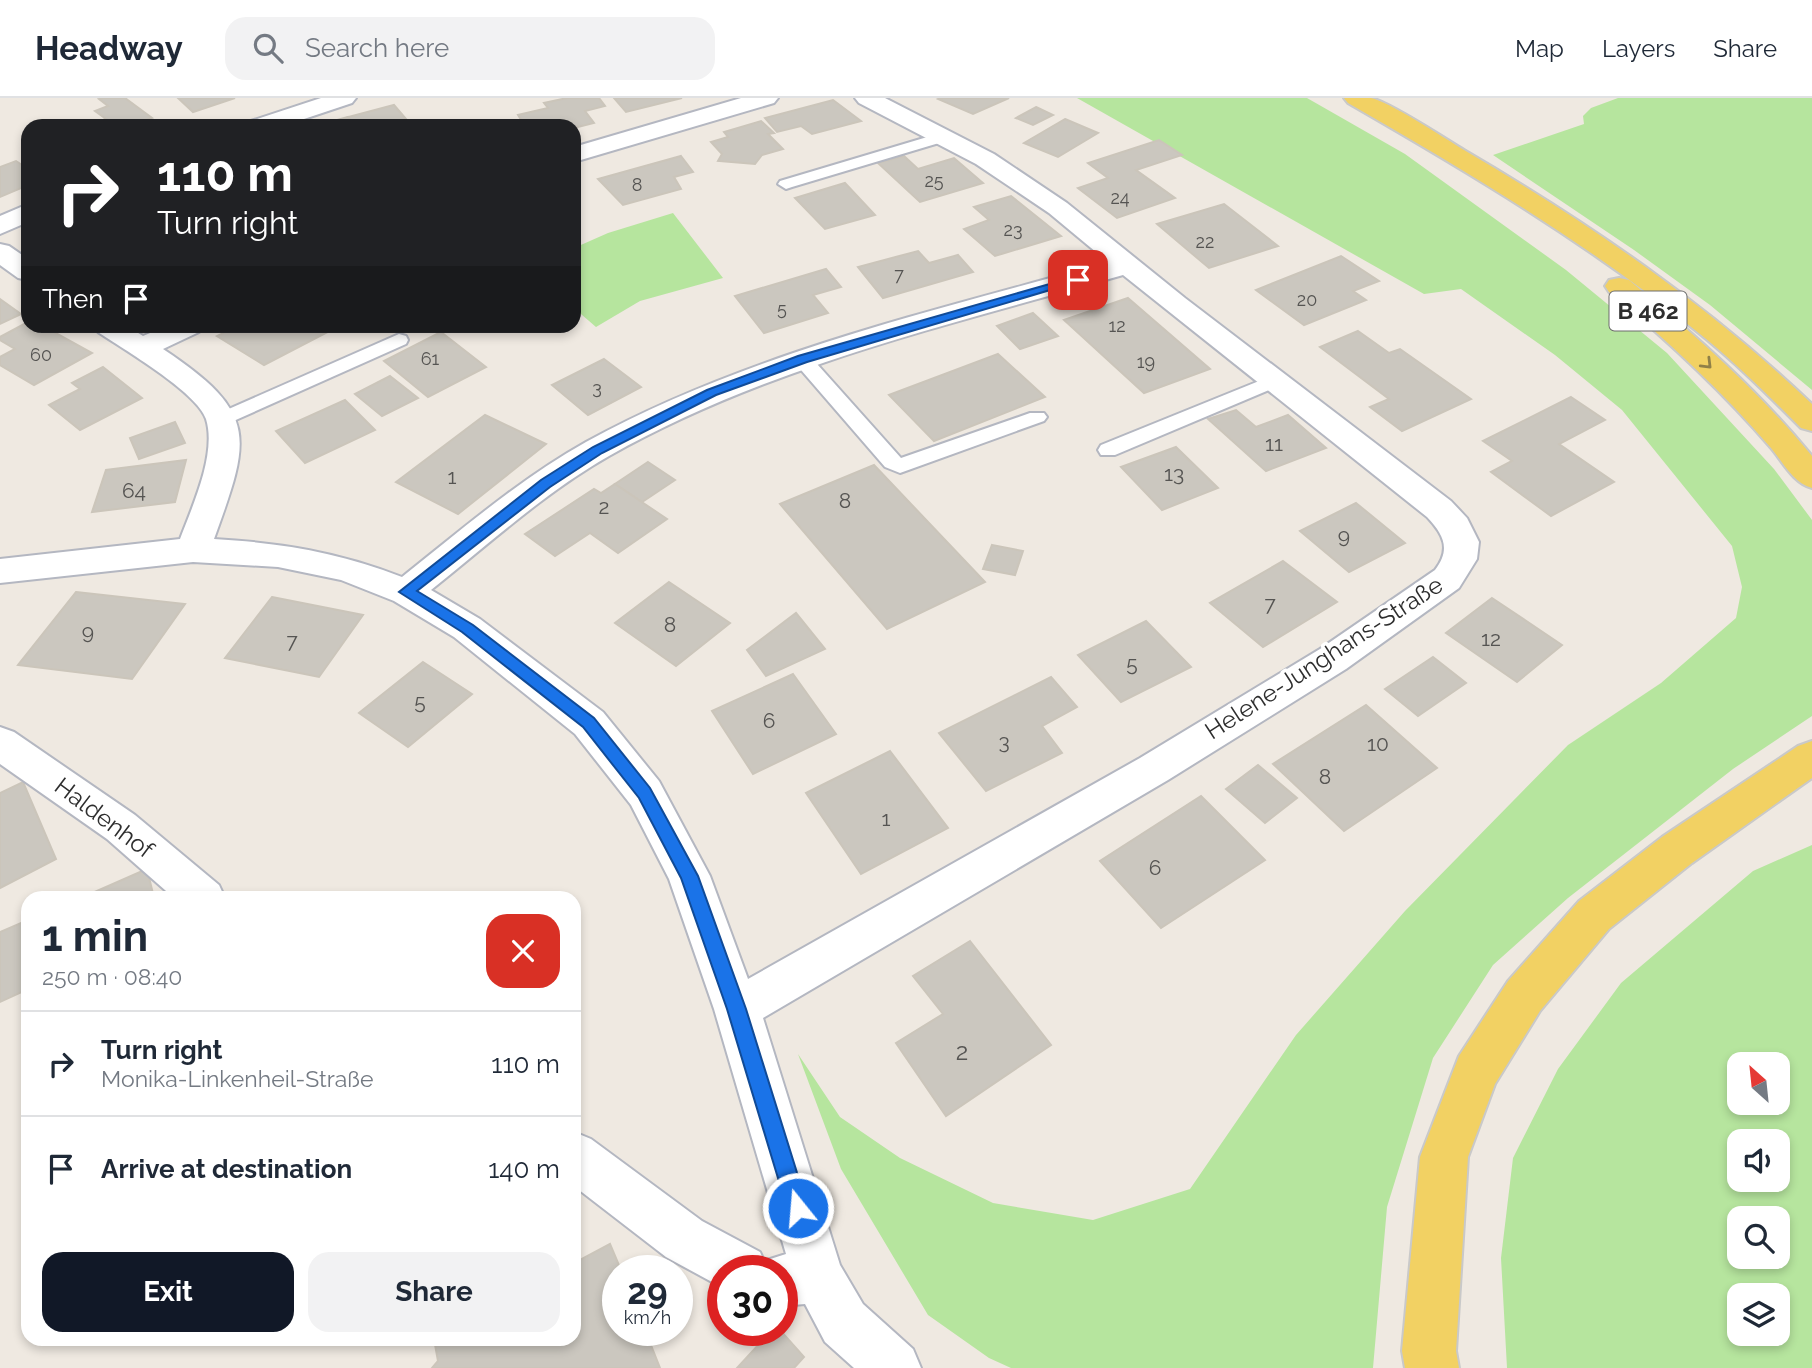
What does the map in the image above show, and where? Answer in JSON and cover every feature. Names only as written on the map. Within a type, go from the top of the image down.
[{"type":"main road","name":"B 462","points":[[1356,98],[1564,220],[1678,300],[1736,349],[1812,421]]},
{"type":"main road","name":"B 462","points":[[1469,162],[1691,348],[1788,445],[1812,477]]},
{"type":"main road","points":[[1433,1368],[1429,1351],[1444,1157],[1476,1072],[1524,996],[1594,915],[1677,850],[1812,757]]},
{"type":"main road","points":[[1758,792],[1812,789]]},
{"type":"street","points":[[280,119],[344,98]]},
{"type":"street","points":[[581,153],[766,98]]},
{"type":"street","name":"Helene-Junghans-Straße","points":[[737,1009],[1165,762],[1334,659],[1447,579],[1461,563],[1464,545],[1456,526],[1439,509],[1058,208],[985,159],[867,98]]},
{"type":"street","points":[[0,226],[21,216]]},
{"type":"street","points":[[0,252],[21,267]]},
{"type":"street","points":[[406,592],[545,483],[597,450],[711,393],[802,359],[1128,265]]},
{"type":"street","points":[[118,333],[205,396],[222,419],[218,474],[193,550]]},
{"type":"street","points":[[141,348],[173,333]]},
{"type":"street","points":[[0,571],[193,550],[278,555],[348,569],[406,592],[467,628],[589,723],[637,783],[689,876],[737,1009],[800,1278],[894,1368]]},
{"type":"street","name":"Haldenhof","points":[[0,743],[121,827],[196,891]]},
{"type":"street","points":[[581,1161],[684,1238],[715,1255]]},
{"type":"lane","points":[[786,184],[944,137]]},
{"type":"lane","points":[[222,419],[399,340]]},
{"type":"lane","points":[[802,359],[892,462],[900,466],[1037,417]]},
{"type":"lane","points":[[1108,450],[1274,381]]},
{"type":"green space","points":[[1077,98],[1307,98],[1405,154],[1566,270],[1667,353],[1774,469],[1812,520],[1812,716],[1733,769],[1568,898],[1493,965],[1433,1058],[1387,1207],[1373,1368],[1011,1368],[989,1358],[928,1315],[841,1169],[798,1054],[840,1117],[900,1158],[993,1203],[1093,1220],[1190,1189],[1296,1035],[1405,911],[1568,745],[1661,683],[1736,618],[1742,587],[1732,546],[1622,410],[1555,355],[1461,289],[1424,294]]},
{"type":"green space","points":[[1618,98],[1812,98],[1812,390],[1710,305],[1493,155],[1584,124],[1583,116],[1591,108]]},
{"type":"green space","points":[[673,213],[723,278],[640,301],[596,327],[581,314],[581,245],[608,233]]},
{"type":"green space","points":[[1812,845],[1812,1368],[1507,1368],[1501,1258],[1513,1158],[1558,1069],[1621,983],[1753,871]]},
{"type":"building","points":[[125,98],[152,118],[106,119],[95,111],[108,106],[99,99]]},
{"type":"building","points":[[178,98],[235,98],[193,112]]},
{"type":"building","points":[[567,98],[599,98],[605,106],[585,111],[594,123],[581,126],[581,119],[521,119],[518,115],[548,108],[544,103]]},
{"type":"building","points":[[614,98],[682,98],[626,112]]},
{"type":"building","points":[[1009,98],[973,114],[938,99]]},
{"type":"building","points":[[833,100],[861,121],[812,134],[801,126],[777,132],[765,118]]},
{"type":"building","points":[[394,105],[406,119],[349,119],[348,117]]},
{"type":"building","points":[[1036,107],[1053,115],[1033,125],[1016,118]]},
{"type":"building","points":[[1065,119],[1098,133],[1058,157],[1024,143]]},
{"type":"building","points":[[761,121],[774,133],[768,134],[783,149],[762,155],[755,164],[718,161],[722,154],[711,142],[728,137],[724,132]]},
{"type":"building","points":[[1159,140],[1182,155],[1136,170],[1175,198],[1117,218],[1078,188],[1108,178],[1088,163]]},
{"type":"building","points":[[681,156],[693,172],[674,177],[681,189],[623,205],[598,179]]},
{"type":"building","points":[[904,156],[918,169],[954,158],[983,183],[920,202],[878,163]]},
{"type":"building","points":[[16,161],[21,164],[21,188],[0,197],[0,167]]},
{"type":"building","points":[[845,183],[875,215],[825,229],[795,198]]},
{"type":"building","points":[[1011,196],[1061,236],[995,256],[964,229],[989,220],[974,207]]},
{"type":"building","points":[[1224,204],[1278,246],[1209,268],[1157,224]]},
{"type":"building","points":[[918,251],[929,263],[958,255],[973,272],[883,298],[858,267]]},
{"type":"building","points":[[1341,256],[1379,281],[1353,291],[1366,300],[1304,325],[1256,290]]},
{"type":"building","points":[[826,269],[841,287],[813,295],[828,313],[764,333],[735,296]]},
{"type":"building","points":[[1128,298],[1210,369],[1144,393],[1064,320]]},
{"type":"building","points":[[0,299],[21,314],[0,324]]},
{"type":"building","points":[[1033,313],[1058,336],[1020,349],[997,326]]},
{"type":"building","points":[[21,326],[21,333],[56,333],[92,353],[34,385],[0,365],[0,357],[15,349],[0,340],[0,337]]},
{"type":"building","points":[[1358,331],[1389,353],[1400,349],[1471,399],[1402,431],[1370,407],[1389,399],[1320,347]]},
{"type":"building","points":[[223,333],[326,333],[264,365],[217,336]]},
{"type":"building","points":[[442,333],[486,367],[428,397],[384,361]]},
{"type":"building","points":[[998,354],[1045,397],[934,441],[889,395]]},
{"type":"building","points":[[604,359],[641,387],[588,415],[552,385]]},
{"type":"building","points":[[103,367],[142,398],[80,430],[49,405],[80,389],[72,383]]},
{"type":"building","points":[[390,376],[418,398],[382,416],[355,394]]},
{"type":"building","points":[[1571,397],[1605,420],[1559,444],[1614,482],[1551,516],[1491,472],[1512,461],[1483,441]]},
{"type":"building","points":[[345,400],[375,430],[305,463],[276,431]]},
{"type":"building","points":[[1236,410],[1256,427],[1288,415],[1326,448],[1266,471],[1208,419]]},
{"type":"building","points":[[485,415],[546,444],[458,514],[396,482]]},
{"type":"building","points":[[175,422],[185,443],[139,459],[130,438]]},
{"type":"building","points":[[1176,447],[1218,488],[1162,510],[1121,467]]},
{"type":"building","points":[[186,460],[175,502],[92,512],[106,470]]},
{"type":"building","points":[[648,462],[675,480],[642,502],[615,484]]},
{"type":"building","points":[[874,465],[985,582],[887,629],[780,504]]},
{"type":"building","points":[[615,484],[667,519],[618,553],[590,533],[555,556],[525,534],[594,489],[601,493]]},
{"type":"building","points":[[1356,503],[1405,543],[1349,572],[1300,531]]},
{"type":"building","points":[[992,545],[1023,551],[1015,575],[983,569]]},
{"type":"building","points":[[1283,561],[1337,602],[1263,647],[1210,603]]},
{"type":"building","points":[[669,582],[730,623],[676,666],[615,623]]},
{"type":"building","points":[[76,592],[185,604],[132,679],[18,665]]},
{"type":"building","points":[[272,597],[363,615],[319,677],[225,658]]},
{"type":"building","points":[[1492,598],[1562,645],[1517,682],[1446,633]]},
{"type":"building","points":[[796,613],[825,649],[766,676],[747,650]]},
{"type":"building","points":[[1146,621],[1191,667],[1121,702],[1078,655]]},
{"type":"building","points":[[1433,657],[1466,683],[1418,716],[1385,689]]},
{"type":"building","points":[[423,662],[472,694],[408,747],[359,713]]},
{"type":"building","points":[[793,674],[836,734],[753,774],[712,711]]},
{"type":"building","points":[[1051,677],[1077,707],[1042,726],[1062,753],[986,791],[939,733]]},
{"type":"building","points":[[1366,705],[1437,768],[1344,831],[1273,764]]},
{"type":"building","points":[[890,751],[948,828],[861,874],[806,793]]},
{"type":"building","points":[[1258,765],[1297,798],[1265,823],[1226,789]]},
{"type":"building","points":[[23,782],[56,859],[0,888],[0,793]]},
{"type":"building","points":[[1201,796],[1265,860],[1161,928],[1100,861]]},
{"type":"building","points":[[147,869],[152,891],[97,891]]},
{"type":"building","points":[[21,923],[21,992],[0,1002],[0,932]]},
{"type":"building","points":[[970,941],[1051,1045],[946,1116],[896,1043],[943,1014],[913,976]]},
{"type":"building","points":[[610,1244],[615,1255],[602,1255],[602,1346],[651,1346],[660,1368],[432,1368],[438,1361],[435,1346],[581,1346],[581,1259]]},
{"type":"building","points":[[757,1346],[794,1346],[804,1357],[794,1368],[737,1368]]},
{"type":"route","points":[[798,1208],[737,1009],[689,876],[645,793],[589,723],[522,668],[467,628],[406,592],[545,483],[597,450],[711,393],[802,359],[1078,280]]}]
